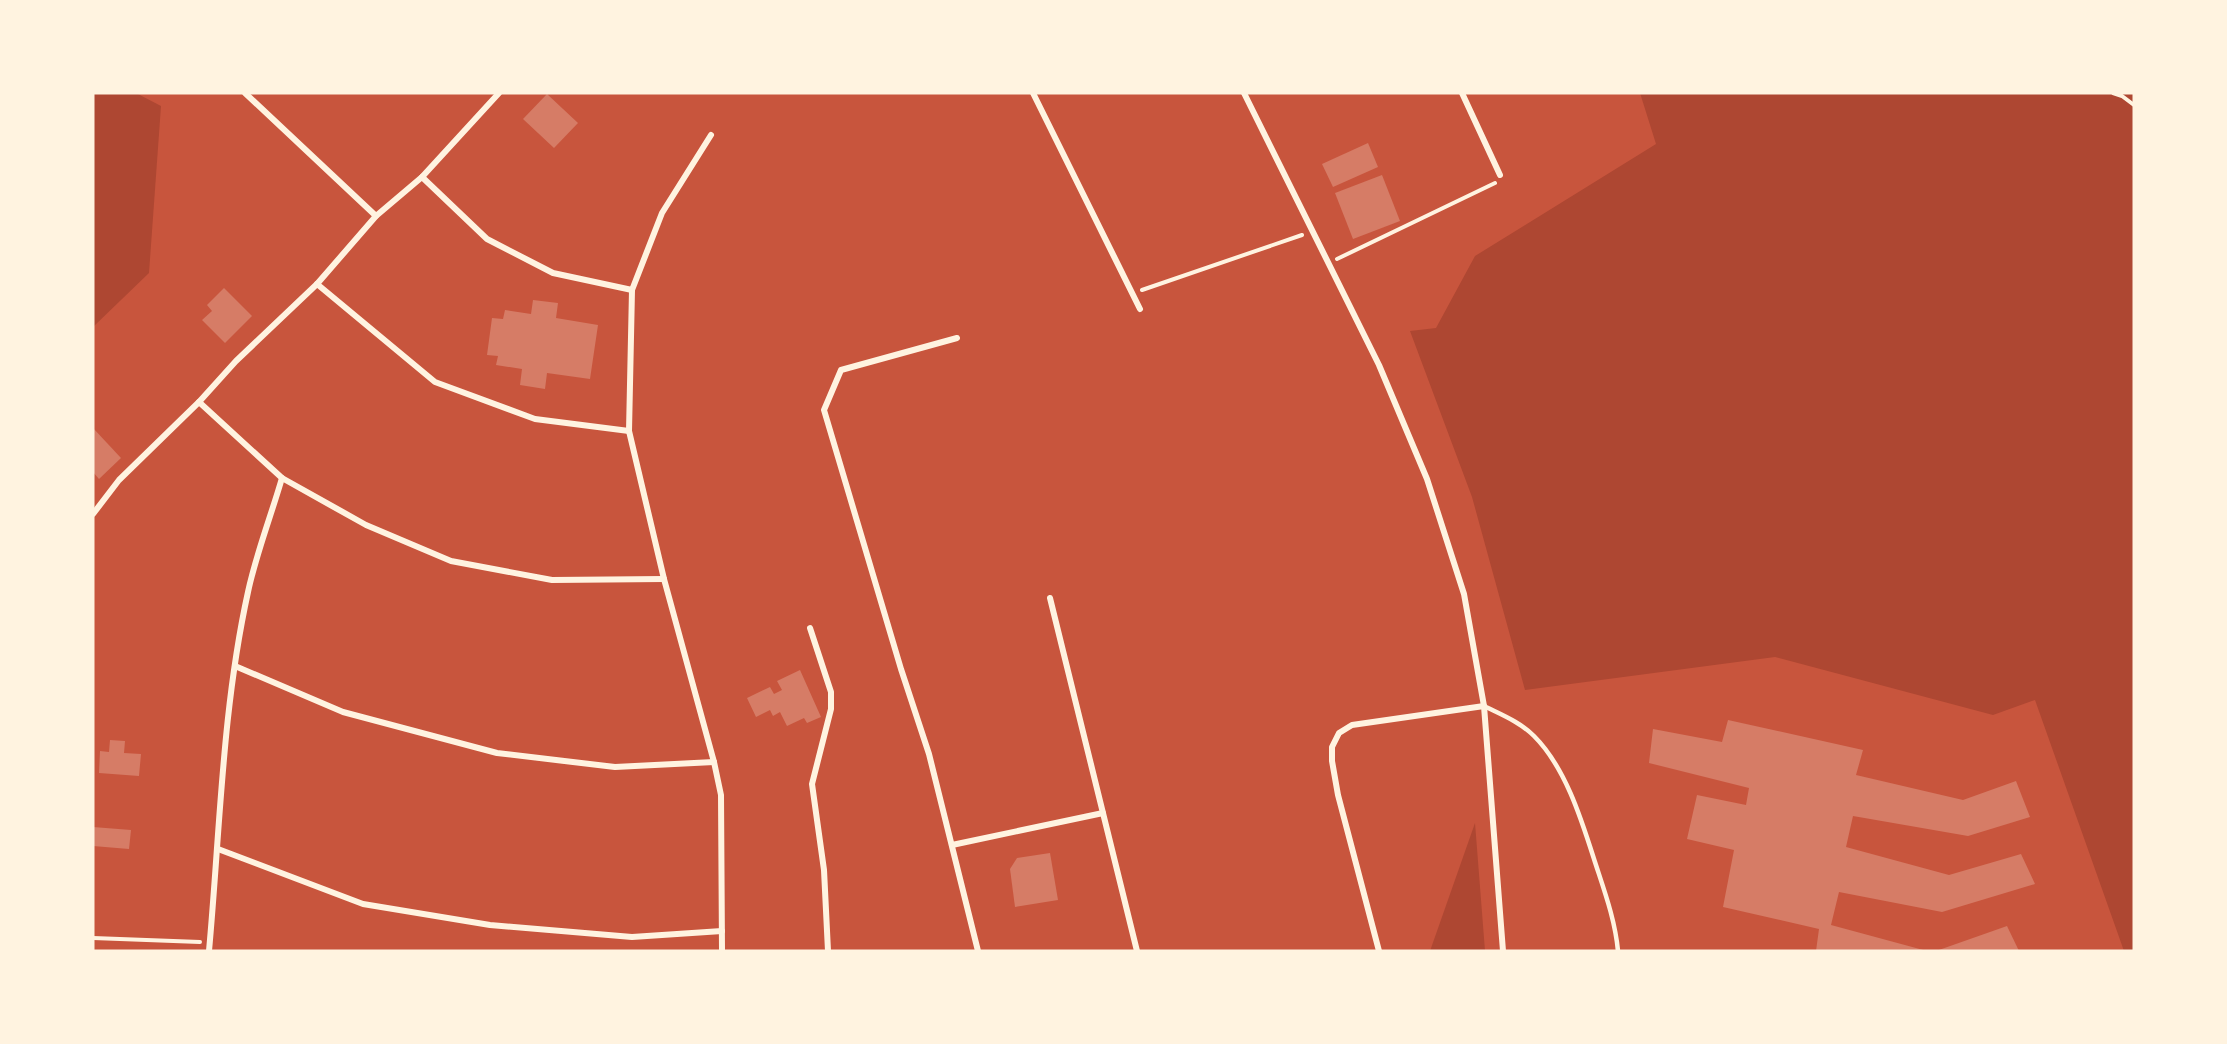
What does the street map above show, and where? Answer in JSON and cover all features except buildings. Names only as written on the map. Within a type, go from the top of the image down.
[{"type":"street","points":[[245,93],[376,216]]},
{"type":"street","points":[[93,514],[119,480],[317,284],[376,216],[422,177],[499,93]]},
{"type":"street","points":[[1034,93],[1140,309]]},
{"type":"street","points":[[1244,93],[1379,365],[1427,479],[1464,594],[1484,706],[1503,951]]},
{"type":"street","points":[[1462,93],[1500,175]]},
{"type":"street","points":[[711,135],[662,213],[632,290],[629,430],[664,579],[721,795],[722,951]]},
{"type":"street","points":[[422,177],[487,239],[553,273],[632,290]]},
{"type":"street","points":[[317,284],[435,382],[535,419],[629,430]]},
{"type":"street","points":[[957,338],[841,370],[824,410],[901,669],[929,754],[978,951]]},
{"type":"street","points":[[199,402],[282,478],[366,525],[451,561],[552,580],[664,579]]},
{"type":"street","points":[[209,951],[224,761],[235,666],[248,590],[282,478]]},
{"type":"street","points":[[1050,598],[1137,951]]},
{"type":"street","points":[[810,628],[831,692],[831,709],[812,784],[824,870],[828,951]]},
{"type":"street","points":[[235,666],[343,712],[497,753],[615,767],[714,762]]},
{"type":"street","points":[[1379,951],[1338,795],[1332,747],[1339,733],[1352,725],[1484,706]]},
{"type":"street","points":[[952,845],[1103,813]]},
{"type":"street","points":[[218,849],[363,904],[490,925],[632,937],[722,931]]},
{"type":"lane","points":[[1484,706],[1518,722],[1536,738],[1552,761],[1576,806],[1615,922],[1618,951]]},
{"type":"path","points":[[2113,93],[2122,96],[2134,105]]},
{"type":"path","points":[[1328,263],[1498,182],[1500,175]]},
{"type":"path","points":[[1132,293],[1312,231]]},
{"type":"path","points":[[93,938],[210,942]]},
{"type":"shaded area","points":[[93,93],[136,93],[161,106],[149,273],[93,327]]},
{"type":"shaded area","points":[[1640,93],[2134,93],[2134,951],[2124,951],[2035,700],[1993,715],[1775,657],[1525,690],[1472,497],[1410,331],[1436,328],[1475,256],[1656,144]]},
{"type":"shaded area","points":[[1475,823],[1485,951],[1430,951]]}]
